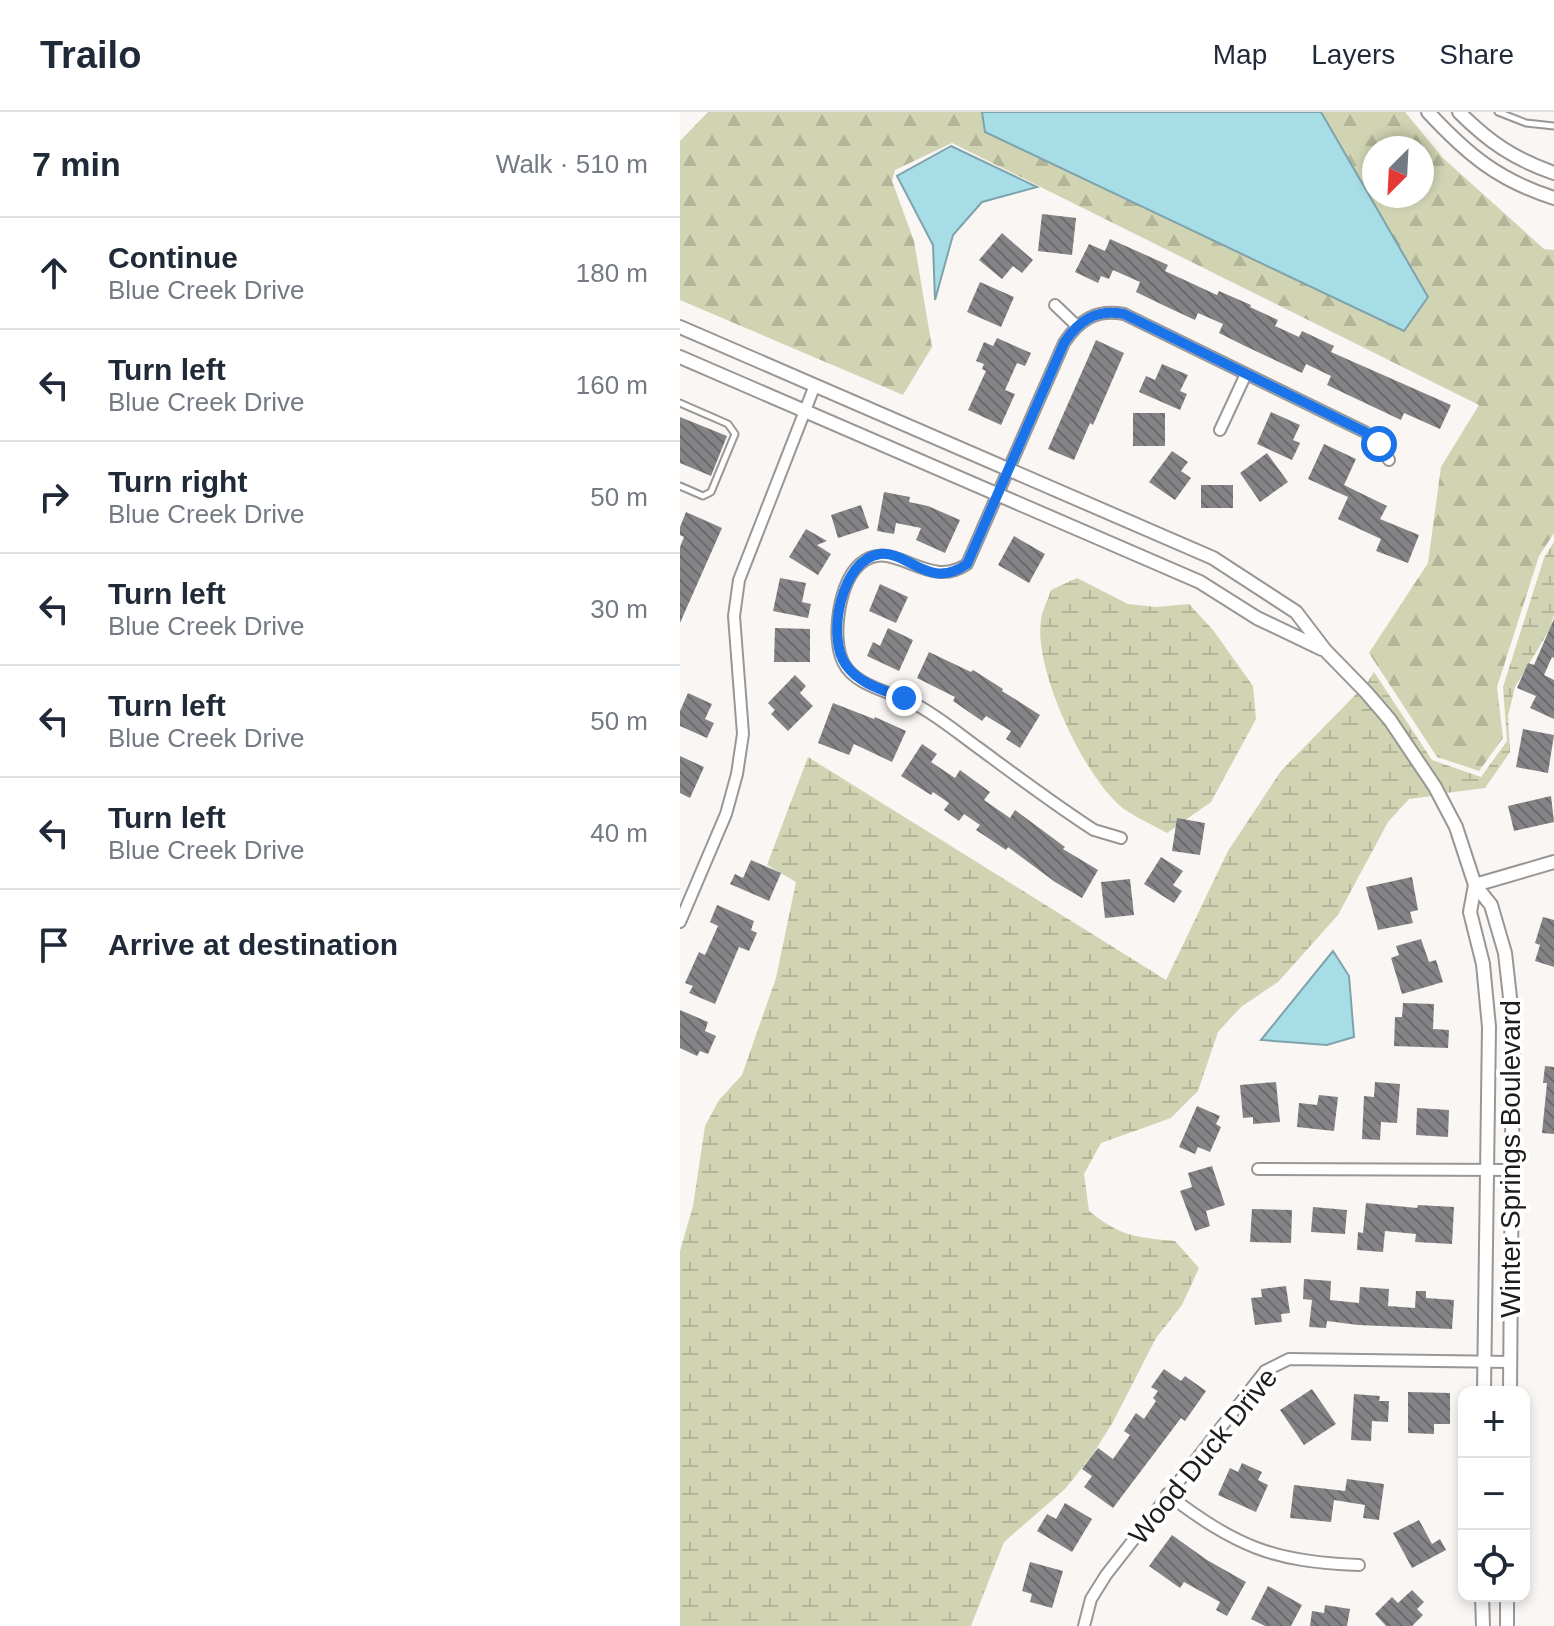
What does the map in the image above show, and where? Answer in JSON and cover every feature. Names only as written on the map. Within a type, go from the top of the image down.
[{"type":"street","points":[[1428,112],[1467,152],[1502,178],[1554,198]]},
{"type":"street","points":[[1459,112],[1485,138],[1521,161],[1554,173]]},
{"type":"street","points":[[1055,305],[1077,326]]},
{"type":"street","points":[[1121,838],[1094,830],[918,705],[853,674],[842,661],[837,625],[848,581],[858,566],[882,554],[935,573],[955,573],[967,564],[1064,343],[1077,326],[1090,316],[1101,313],[1124,314],[1365,432],[1379,444],[1389,460]]},
{"type":"street","name":"Winter Springs Boulevard","points":[[680,327],[1196,551],[1296,612],[1325,650],[1390,720],[1419,762],[1456,827],[1475,885],[1491,905],[1505,953],[1513,1024],[1510,1386]]},
{"type":"street","name":"Winter Springs Boulevard","points":[[680,357],[1186,577],[1257,618],[1325,650]]},
{"type":"street","points":[[1220,430],[1246,374]]},
{"type":"street","points":[[680,922],[726,814],[737,774],[743,734],[734,616],[739,580],[815,385]]},
{"type":"street","points":[[1186,577],[1196,551]]},
{"type":"street","points":[[1475,885],[1554,862]]},
{"type":"street","name":"Winter Springs Boulevard","points":[[1475,885],[1470,912],[1483,964],[1489,1027],[1484,1386]]},
{"type":"street","points":[[1258,1169],[1512,1170]]},
{"type":"street","name":"Wood Duck Drive","points":[[1084,1626],[1091,1599],[1167,1494],[1265,1371],[1277,1363],[1289,1359],[1511,1362]]},
{"type":"street","points":[[1167,1494],[1208,1524],[1250,1546],[1280,1557],[1312,1563],[1359,1565]]},
{"type":"street","points":[[1482,1602],[1483,1626]]},
{"type":"street","points":[[1507,1602],[1507,1626]]},
{"type":"lane","points":[[1498,112],[1526,123],[1554,126]]},
{"type":"lane","points":[[680,403],[728,424],[735,434],[711,492],[703,496],[680,486]]},
{"type":"green space","points":[[708,112],[1405,112],[1425,136],[1362,136],[1362,208],[1434,208],[1434,147],[1544,249],[1554,250],[1554,533],[1539,556],[1497,687],[1503,738],[1479,771],[1437,757],[1369,653],[1428,563],[1441,467],[1479,405],[952,143],[895,170],[892,181],[914,241],[932,347],[903,395],[680,300],[680,141]]},
{"type":"green space","points":[[1554,542],[1554,614],[1550,629],[1515,687],[1508,716],[1510,752],[1485,788],[1446,793],[1398,720],[1367,683],[1374,672],[1432,760],[1481,777],[1507,741],[1503,687],[1544,558]]},
{"type":"green space","points":[[1077,578],[1128,604],[1156,607],[1189,604],[1213,630],[1253,686],[1256,719],[1211,802],[1167,833],[1124,809],[1109,795],[1078,749],[1053,693],[1041,641],[1042,616],[1051,590]]},
{"type":"green space","points":[[1358,692],[1385,725],[1432,796],[1409,799],[1388,822],[1338,915],[1278,982],[1241,1007],[1218,1032],[1198,1091],[1171,1118],[1101,1143],[1084,1174],[1089,1211],[1120,1231],[1175,1241],[1199,1268],[1182,1305],[1156,1338],[1093,1454],[1065,1489],[1004,1542],[971,1626],[680,1626],[680,1251],[693,1206],[705,1126],[719,1100],[742,1075],[776,978],[796,882],[767,865],[808,757],[1166,980],[1228,851],[1281,771]]},
{"type":"water","points":[[982,112],[1321,112],[1362,183],[1362,208],[1377,208],[1428,297],[1404,331],[985,132]]},
{"type":"water","points":[[951,146],[1037,187],[982,202],[953,235],[935,300],[933,245],[897,176]]},
{"type":"water","points":[[1333,951],[1349,976],[1354,1037],[1327,1045],[1261,1040]]},
{"type":"building","points":[[1042,214],[1076,218],[1072,255],[1038,251]]},
{"type":"building","points":[[1002,233],[1033,260],[1022,273],[1013,266],[1002,279],[979,260]]},
{"type":"building","points":[[1110,239],[1168,265],[1165,271],[1217,295],[1219,291],[1251,305],[1278,320],[1275,326],[1299,337],[1302,331],[1334,346],[1331,352],[1451,405],[1440,429],[1404,413],[1401,420],[1327,385],[1331,376],[1306,364],[1302,373],[1245,346],[1219,333],[1223,324],[1198,313],[1195,320],[1136,292],[1140,282],[1113,270],[1109,279],[1101,276],[1098,283],[1075,272],[1089,244],[1105,251]]},
{"type":"building","points":[[980,282],[1014,297],[1001,327],[967,312]]},
{"type":"building","points":[[997,338],[1031,353],[1025,366],[1017,363],[1005,390],[1015,394],[1001,425],[968,410],[986,371],[982,369],[984,364],[976,361],[984,342],[993,346]]},
{"type":"building","points":[[1096,340],[1124,353],[1074,460],[1048,449]]},
{"type":"building","points":[[1162,364],[1188,375],[1180,391],[1187,394],[1180,410],[1139,392],[1146,376],[1155,380]]},
{"type":"building","points":[[1271,412],[1300,425],[1293,440],[1300,443],[1292,460],[1257,444]]},
{"type":"building","points":[[1133,413],[1165,413],[1165,446],[1133,446]]},
{"type":"building","points":[[680,417],[727,436],[711,476],[680,463]]},
{"type":"building","points":[[1324,444],[1356,459],[1344,485],[1387,506],[1380,519],[1419,535],[1408,563],[1376,551],[1381,539],[1338,519],[1348,497],[1308,479]]},
{"type":"building","points":[[1172,451],[1188,462],[1181,471],[1191,478],[1175,500],[1149,482]]},
{"type":"building","points":[[1267,453],[1288,482],[1260,502],[1240,473]]},
{"type":"building","points":[[1201,485],[1233,485],[1233,508],[1201,508]]},
{"type":"building","points":[[884,492],[910,497],[909,502],[928,506],[960,520],[945,553],[916,540],[921,528],[896,523],[894,534],[877,531]]},
{"type":"building","points":[[861,505],[869,528],[838,538],[831,515]]},
{"type":"building","points":[[686,512],[722,528],[680,623],[680,547],[684,537],[680,535],[680,527]]},
{"type":"building","points":[[806,529],[827,541],[817,545],[831,554],[818,575],[789,557]]},
{"type":"building","points":[[1014,536],[1045,554],[1029,583],[998,565]]},
{"type":"building","points":[[780,578],[806,583],[802,602],[811,604],[808,618],[773,611]]},
{"type":"building","points":[[880,584],[908,597],[896,623],[869,611]]},
{"type":"building","points":[[1554,619],[1554,658],[1544,675],[1554,680],[1554,719],[1530,708],[1536,696],[1517,688],[1528,663],[1534,665]]},
{"type":"building","points":[[775,628],[810,629],[810,662],[774,662]]},
{"type":"building","points":[[888,628],[913,640],[899,671],[867,656],[873,642],[880,646]]},
{"type":"building","points":[[929,652],[971,672],[973,670],[1040,715],[1020,748],[1006,739],[1011,731],[986,716],[982,721],[953,701],[955,697],[917,678]]},
{"type":"building","points":[[795,675],[806,686],[800,693],[813,706],[788,731],[771,714],[775,710],[768,703]]},
{"type":"building","points":[[688,693],[712,704],[705,719],[714,723],[707,738],[680,726],[680,711]]},
{"type":"building","points":[[833,703],[906,731],[892,762],[854,744],[849,755],[818,743]]},
{"type":"building","points":[[1523,729],[1554,735],[1548,773],[1516,767]]},
{"type":"building","points":[[922,744],[937,754],[931,762],[955,778],[960,770],[990,792],[984,800],[1010,818],[1015,810],[1065,847],[1063,849],[1098,870],[1082,898],[1008,847],[1006,850],[976,830],[980,825],[964,814],[959,821],[944,810],[949,803],[901,776]]},
{"type":"building","points":[[680,756],[704,767],[690,798],[680,793]]},
{"type":"building","points":[[1551,796],[1554,822],[1514,831],[1508,806]]},
{"type":"building","points":[[1177,818],[1205,823],[1200,855],[1172,851]]},
{"type":"building","points":[[1161,857],[1183,871],[1173,885],[1182,891],[1174,903],[1144,884]]},
{"type":"building","points":[[751,860],[781,873],[769,901],[730,884],[735,874],[743,878]]},
{"type":"building","points":[[1412,877],[1418,910],[1410,912],[1413,923],[1378,930],[1366,887]]},
{"type":"building","points":[[1130,879],[1134,915],[1105,918],[1101,882]]},
{"type":"building","points":[[717,905],[754,921],[751,930],[757,933],[749,951],[739,947],[715,1004],[689,993],[693,986],[685,983],[699,952],[705,955],[718,926],[710,922]]},
{"type":"building","points":[[1543,917],[1554,920],[1554,967],[1535,961],[1540,945],[1535,943]]},
{"type":"building","points":[[1421,939],[1429,962],[1436,960],[1443,982],[1402,994],[1391,958],[1399,955],[1396,946]]},
{"type":"building","points":[[1403,1003],[1434,1004],[1433,1029],[1449,1030],[1448,1048],[1394,1046],[1395,1017],[1402,1017]]},
{"type":"building","points":[[680,1010],[708,1022],[705,1031],[716,1036],[708,1054],[700,1051],[697,1056],[680,1048]]},
{"type":"building","points":[[1545,1066],[1554,1067],[1554,1134],[1542,1133],[1547,1083],[1543,1083]]},
{"type":"building","points":[[1276,1082],[1280,1122],[1253,1124],[1253,1117],[1243,1118],[1240,1085]]},
{"type":"building","points":[[1375,1082],[1400,1084],[1397,1123],[1381,1122],[1380,1140],[1362,1139],[1364,1096],[1374,1097]]},
{"type":"building","points":[[1319,1095],[1338,1097],[1334,1131],[1297,1127],[1299,1103],[1317,1105]]},
{"type":"building","points":[[1197,1106],[1220,1116],[1216,1124],[1221,1127],[1210,1152],[1198,1147],[1195,1154],[1179,1147]]},
{"type":"building","points":[[1417,1108],[1449,1110],[1448,1137],[1416,1135]]},
{"type":"building","points":[[1212,1166],[1225,1205],[1206,1211],[1210,1226],[1195,1231],[1180,1191],[1192,1187],[1188,1173]]},
{"type":"building","points":[[1366,1203],[1417,1208],[1418,1205],[1454,1207],[1452,1244],[1415,1242],[1416,1234],[1385,1231],[1383,1252],[1357,1250],[1358,1232],[1363,1233]]},
{"type":"building","points":[[1313,1207],[1347,1210],[1345,1234],[1311,1232]]},
{"type":"building","points":[[1252,1209],[1292,1210],[1291,1243],[1250,1242]]},
{"type":"building","points":[[1304,1279],[1331,1281],[1330,1300],[1359,1303],[1360,1287],[1389,1289],[1388,1306],[1415,1308],[1416,1291],[1426,1291],[1426,1298],[1454,1300],[1452,1329],[1327,1321],[1326,1328],[1309,1327],[1312,1300],[1303,1299]]},
{"type":"building","points":[[1286,1286],[1290,1313],[1281,1314],[1282,1322],[1255,1325],[1251,1298],[1262,1297],[1261,1289]]},
{"type":"building","points":[[1164,1369],[1181,1381],[1185,1376],[1206,1391],[1185,1421],[1181,1418],[1113,1508],[1084,1487],[1092,1476],[1082,1469],[1098,1448],[1113,1459],[1130,1435],[1124,1431],[1136,1413],[1144,1419],[1156,1401],[1153,1398],[1158,1391],[1151,1387]]},
{"type":"building","points":[[1312,1389],[1336,1424],[1304,1445],[1280,1410]]},
{"type":"building","points":[[1408,1392],[1450,1393],[1450,1424],[1434,1424],[1434,1434],[1408,1433]]},
{"type":"building","points":[[1354,1394],[1380,1396],[1379,1401],[1389,1401],[1388,1422],[1372,1421],[1371,1441],[1351,1440]]},
{"type":"building","points":[[1242,1463],[1262,1472],[1258,1480],[1268,1485],[1256,1512],[1218,1495],[1230,1468],[1238,1472]]},
{"type":"building","points":[[1347,1479],[1384,1484],[1379,1520],[1363,1518],[1365,1505],[1334,1500],[1331,1522],[1290,1518],[1294,1485],[1345,1491]]},
{"type":"building","points":[[1065,1503],[1092,1519],[1072,1552],[1037,1531],[1047,1514],[1056,1519]]},
{"type":"building","points":[[1419,1520],[1432,1544],[1440,1539],[1446,1550],[1412,1568],[1393,1533]]},
{"type":"building","points":[[1172,1535],[1246,1582],[1227,1616],[1216,1610],[1220,1602],[1184,1582],[1180,1588],[1149,1566]]},
{"type":"building","points":[[1030,1562],[1063,1571],[1052,1608],[1030,1602],[1032,1594],[1022,1591]]},
{"type":"building","points":[[1268,1586],[1302,1605],[1291,1626],[1265,1626],[1251,1619]]},
{"type":"building","points":[[1412,1590],[1424,1602],[1417,1609],[1423,1615],[1412,1626],[1386,1626],[1375,1614],[1392,1597],[1398,1603]]},
{"type":"building","points":[[1325,1605],[1350,1609],[1347,1626],[1310,1626],[1312,1611],[1324,1613]]},
{"type":"route","points":[[904,698],[866,683],[842,661],[837,625],[848,581],[858,566],[882,554],[935,573],[955,573],[967,564],[1064,343],[1072,331],[1090,316],[1114,312],[1124,314],[1365,432],[1379,444]]}]
